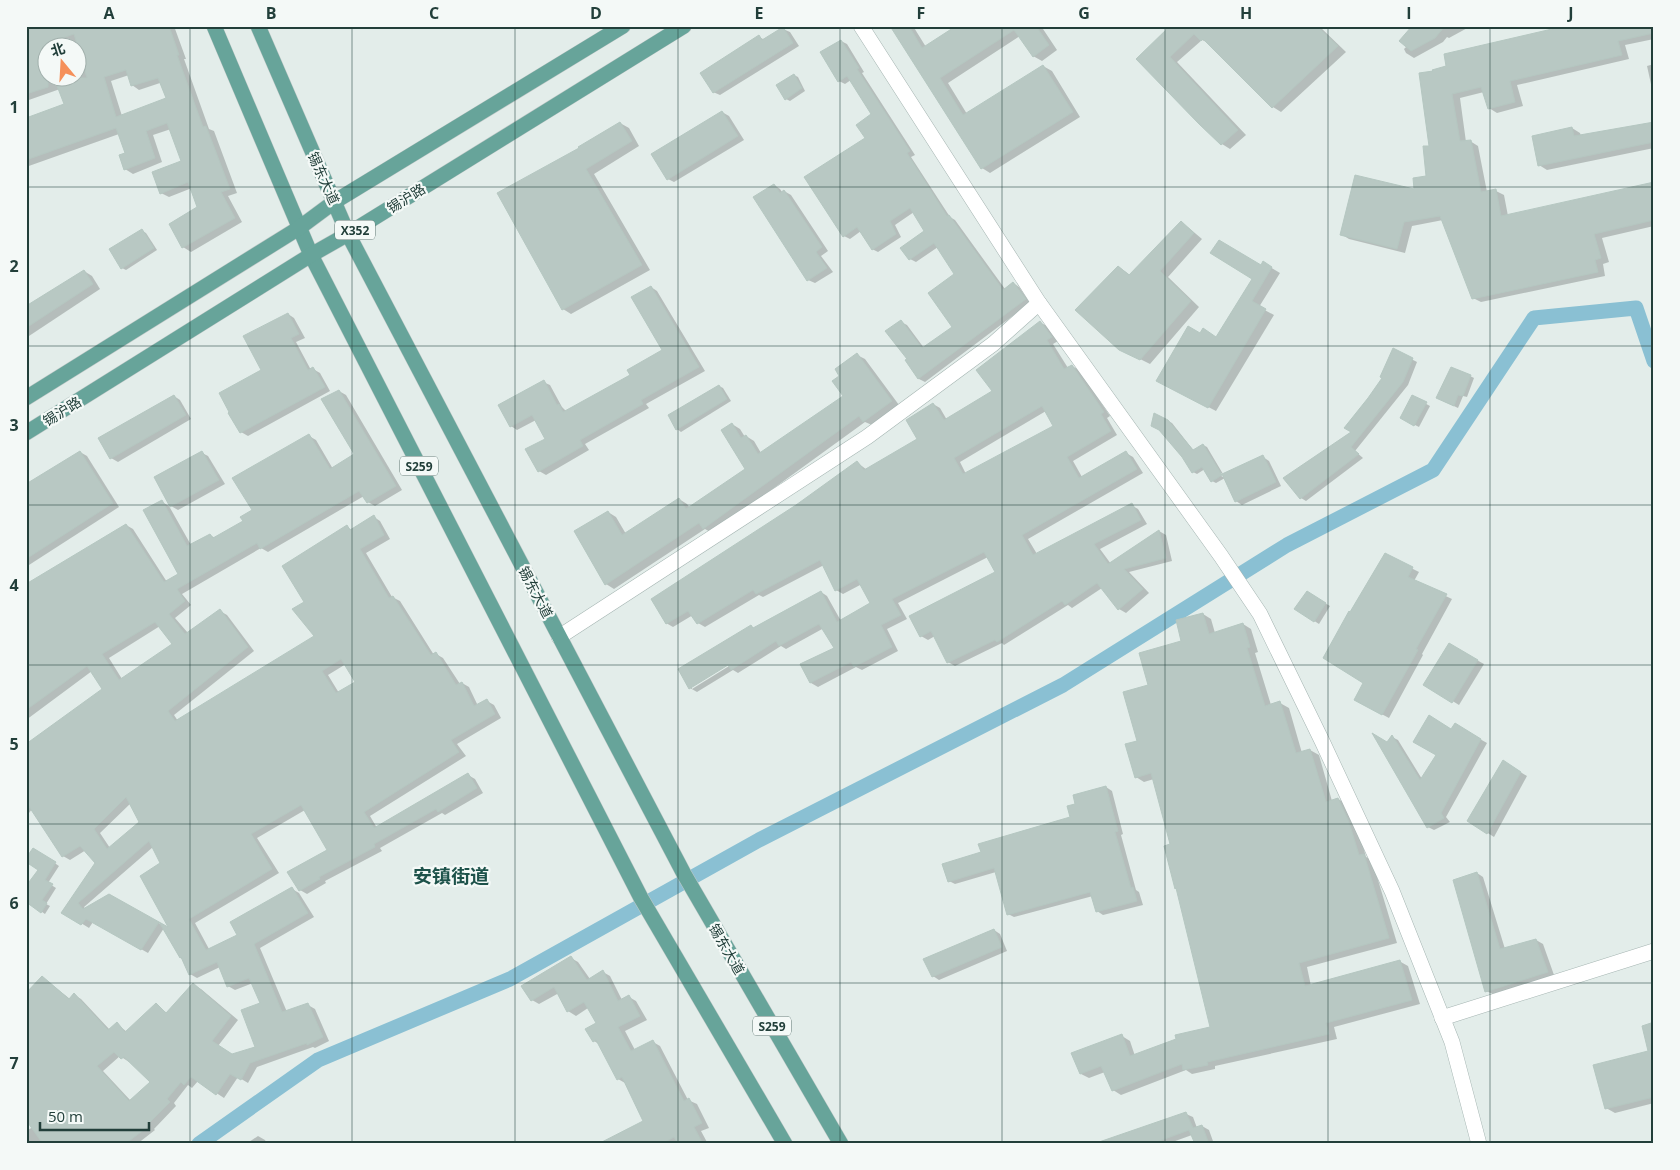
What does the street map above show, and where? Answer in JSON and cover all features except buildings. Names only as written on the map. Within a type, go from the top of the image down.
[{"type":"main road","name":"S259","points":[[214,26],[311,255],[641,898],[785,1144]]},
{"type":"main road","name":"锡东大道","points":[[258,26],[348,234],[684,874],[841,1144]]},
{"type":"main road","name":"X352","points":[[26,398],[300,228],[334,202],[623,26]]},
{"type":"main road","name":"锡沪路","points":[[26,433],[684,26]]},
{"type":"street","points":[[861,26],[1039,303],[1221,556],[1260,614],[1392,891],[1452,1042],[1479,1144]]},
{"type":"street","points":[[559,637],[866,437],[993,344],[1039,303]]},
{"type":"street","points":[[1442,1018],[1654,950]]},
{"type":"waterway","points":[[199,1144],[318,1060],[510,979],[759,840],[1063,685],[1287,545],[1433,470],[1534,318],[1636,308],[1654,361]]},
{"type":"district","name":"安镇街道","points":[[451,876]]}]
